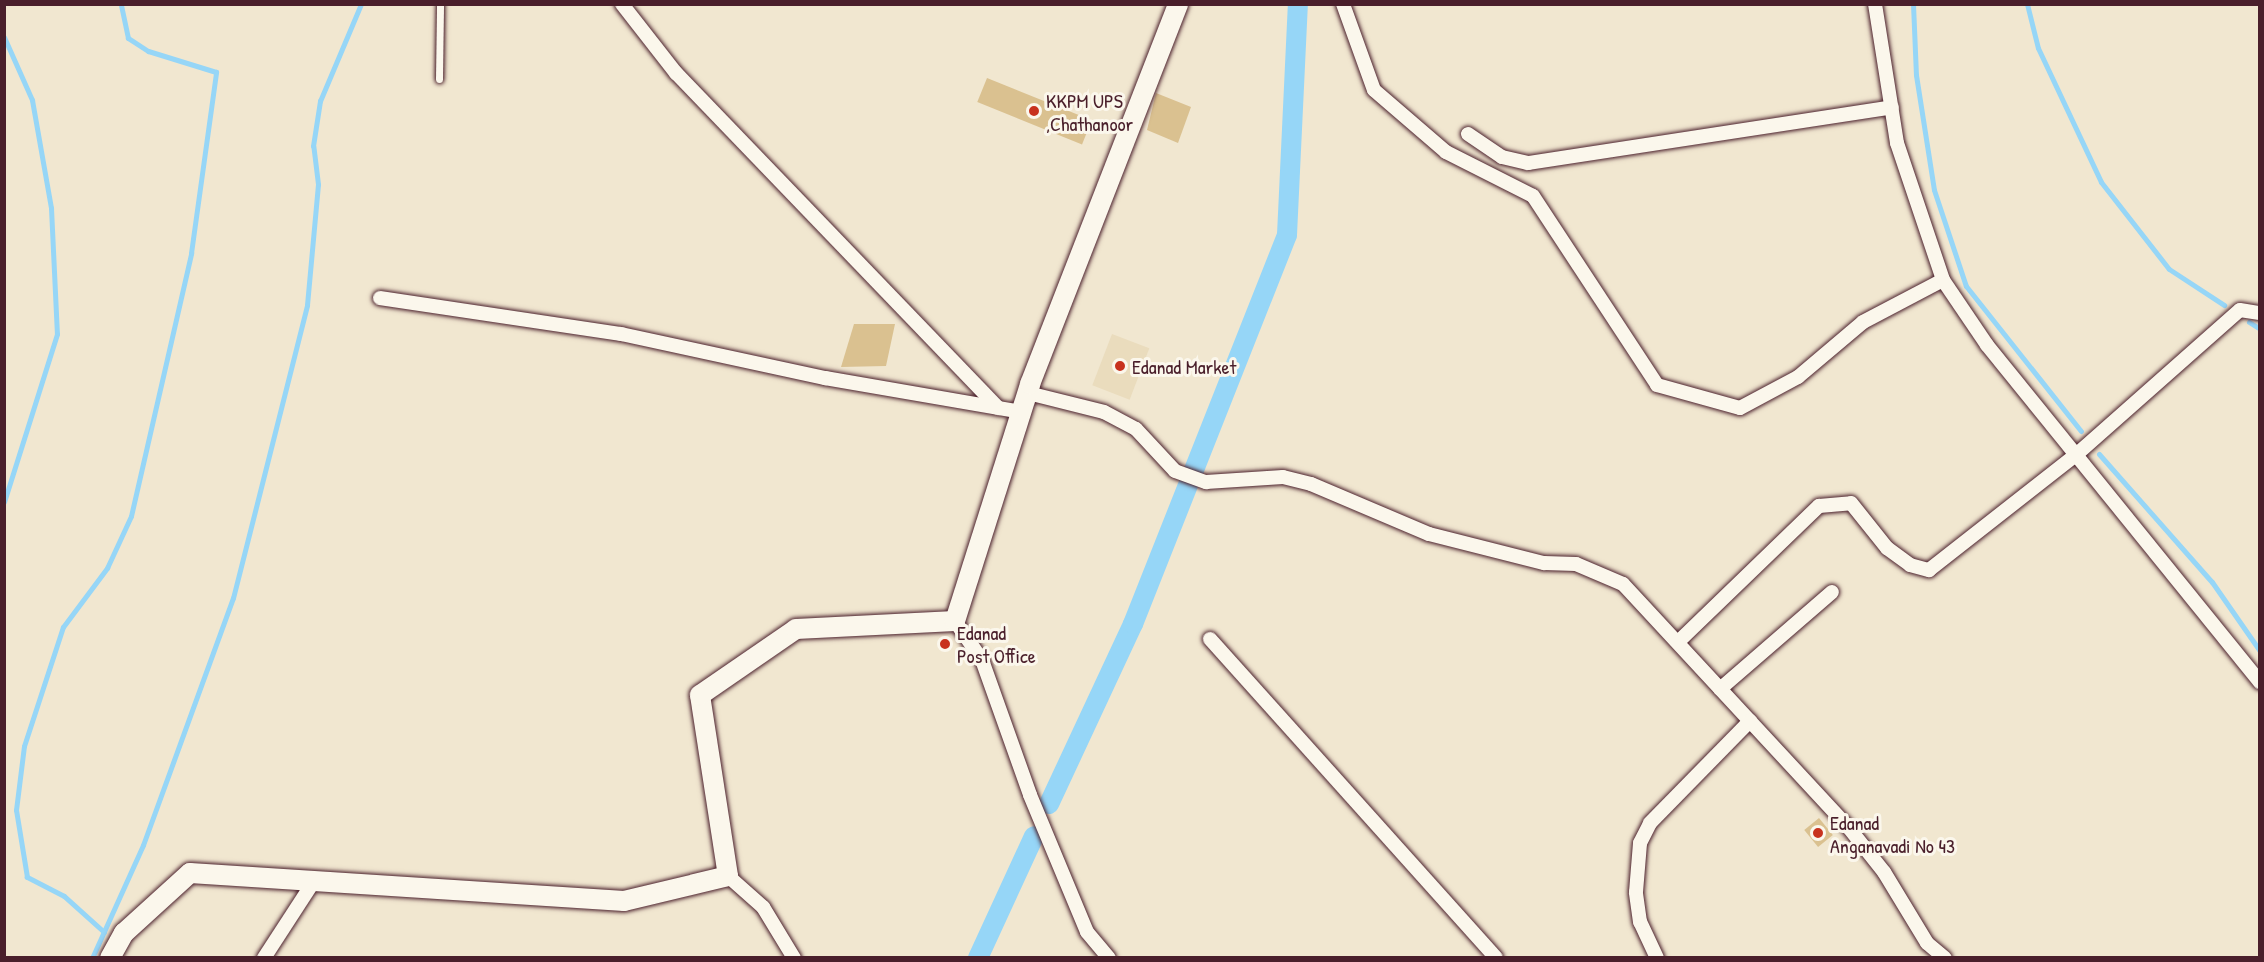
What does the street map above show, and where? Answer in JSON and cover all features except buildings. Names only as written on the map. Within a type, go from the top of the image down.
[{"type":"street","points":[[622,4],[676,74],[998,408]]},
{"type":"street","points":[[955,621],[1021,412],[1178,4]]},
{"type":"street","points":[[1342,4],[1374,90],[1446,152],[1533,196],[1657,385],[1740,408],[1798,377],[1863,322],[1943,280]]},
{"type":"street","points":[[1875,4],[1892,106],[1917,214],[1943,280],[1987,345],[2259,682]]},
{"type":"street","points":[[1468,134],[1502,157],[1528,163],[1892,106]]},
{"type":"street","points":[[381,298],[621,334],[825,378],[1021,412]]},
{"type":"street","points":[[1678,642],[1819,506],[1851,503],[1887,548],[1910,565],[1929,570],[2077,454],[2240,310],[2259,313]]},
{"type":"street","points":[[1028,393],[1104,412],[1136,429],[1156,455],[1184,475],[1206,482],[1282,477],[1311,484],[1429,534],[1544,563],[1576,564],[1623,584],[1849,828],[1884,872],[1927,944],[1945,957]]},
{"type":"street","points":[[1720,689],[1832,592]]},
{"type":"street","points":[[794,957],[764,907],[728,876],[700,695],[796,629],[955,621]]},
{"type":"street","points":[[955,621],[982,660],[1030,795],[1087,932],[1109,957]]},
{"type":"street","points":[[1210,639],[1496,957]]},
{"type":"street","points":[[1657,957],[1640,922],[1636,892],[1640,843],[1650,823],[1750,721]]},
{"type":"street","points":[[110,957],[124,933],[190,873],[624,901],[728,876]]},
{"type":"street","points":[[264,957],[314,881]]},
{"type":"lane","points":[[440,4],[440,79]]},
{"type":"shaded area","name":"Edanad Market","points":[[1112,334],[1149,348],[1130,400],[1092,385]]},
{"type":"waterway","points":[[104,932],[64,896],[27,877],[16,810],[24,746],[63,627],[107,568],[131,516],[191,253],[216,72],[148,51],[128,38],[121,4]]},
{"type":"waterway","points":[[92,958],[143,845],[233,598],[307,305],[318,184],[313,146],[320,101],[361,4]]},
{"type":"waterway","points":[[1049,804],[1133,624],[1287,235],[1298,4]]},
{"type":"waterway","points":[[1913,4],[1916,75],[1934,190],[1966,286],[2081,431]]},
{"type":"waterway","points":[[2027,4],[2038,48],[2101,182],[2169,269],[2224,305]]},
{"type":"waterway","points":[[4,37],[32,100],[51,208],[57,334],[4,502]]},
{"type":"waterway","points":[[2249,322],[2260,329]]},
{"type":"waterway","points":[[2099,454],[2212,582],[2260,651]]},
{"type":"waterway","points":[[978,958],[1034,836]]},
{"type":"place","name":"KKPM UPS ,Chathanoor","points":[[1034,111]]},
{"type":"place","name":"Edanad Market","points":[[1120,366]]},
{"type":"place","name":"Edanad Post Office","points":[[945,644]]},
{"type":"place","name":"Edanad Anganavadi No 43","points":[[1818,833]]}]
